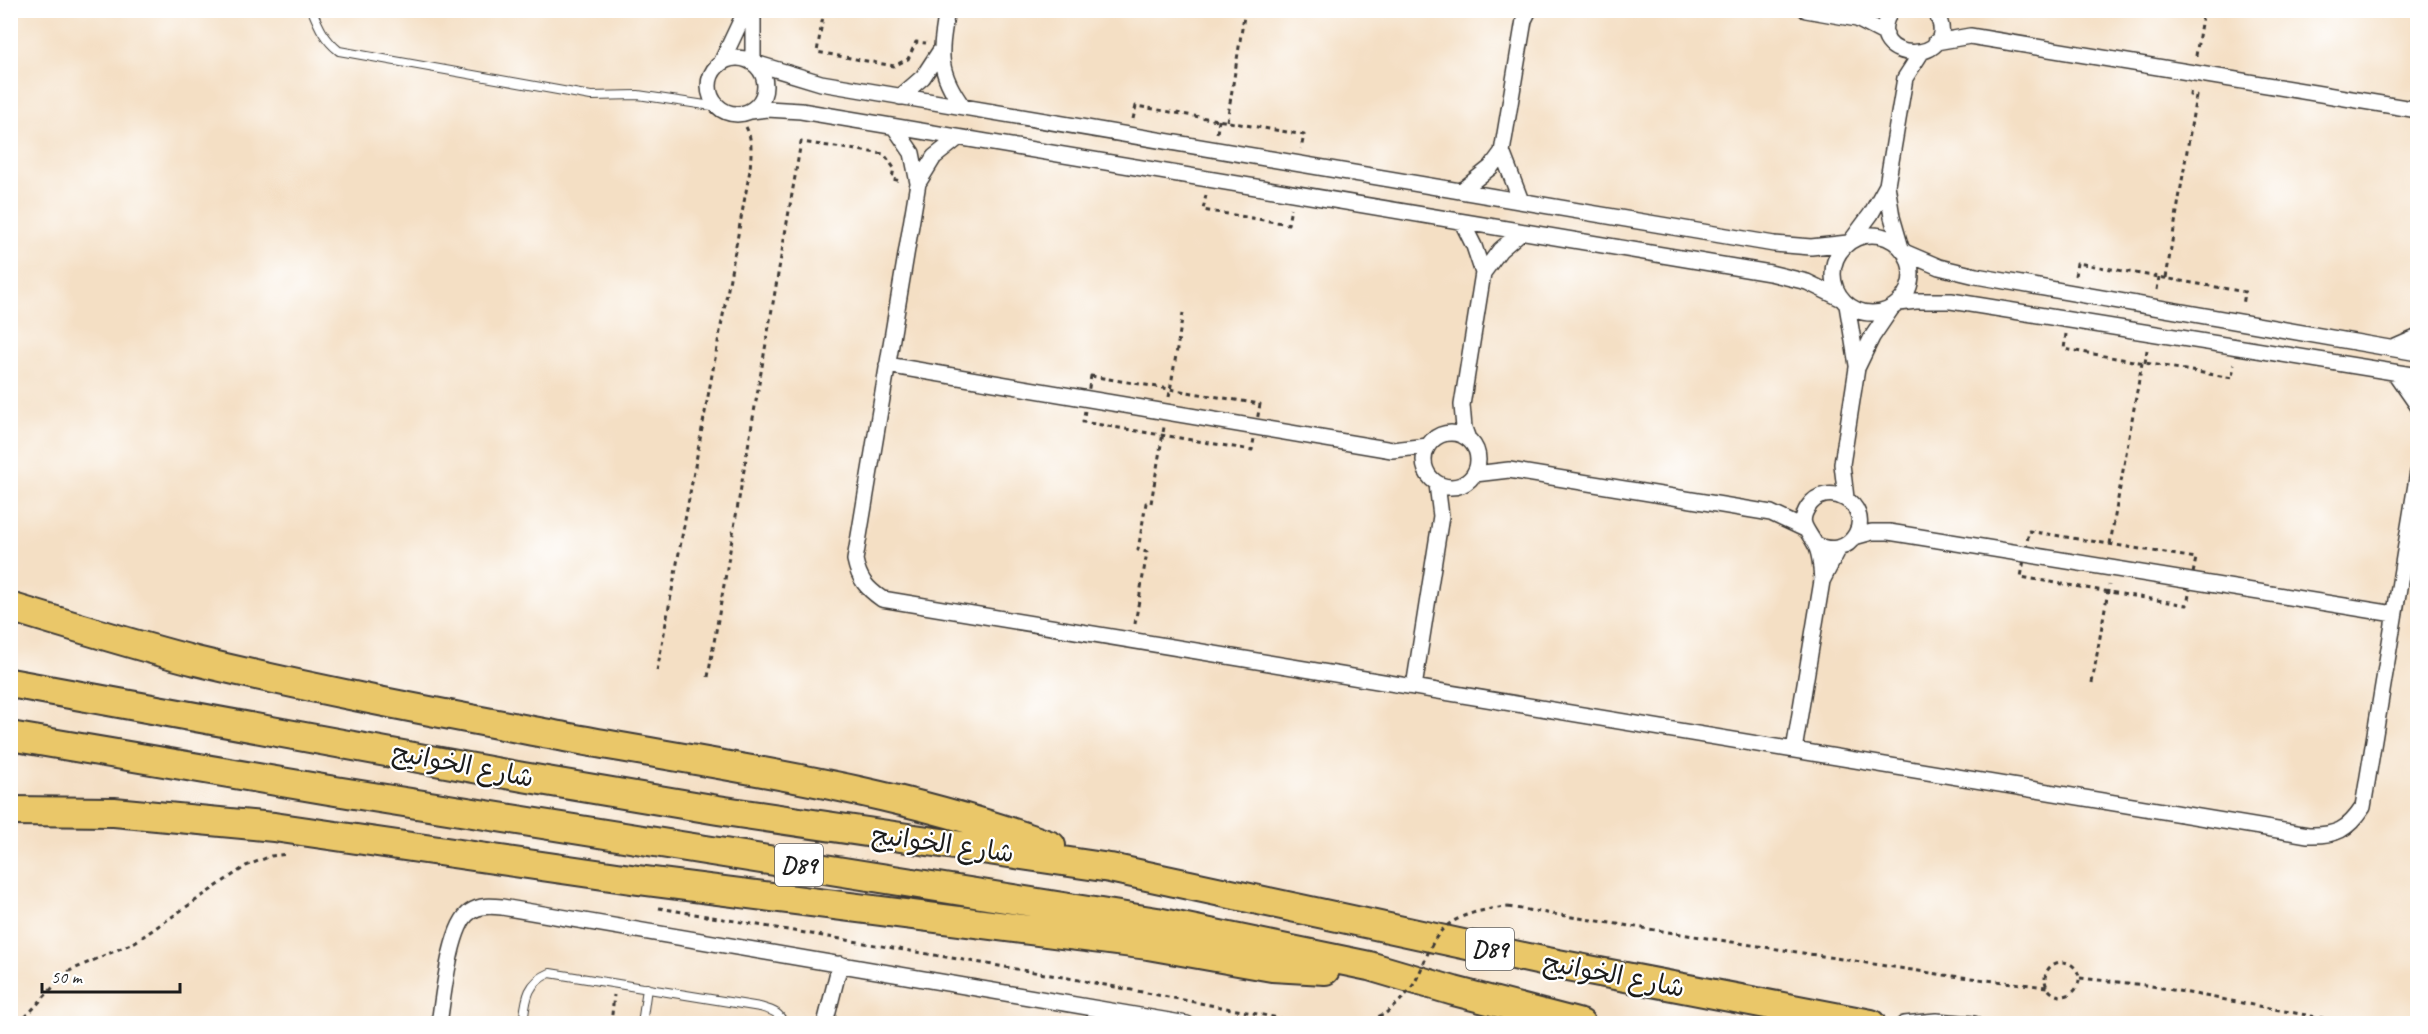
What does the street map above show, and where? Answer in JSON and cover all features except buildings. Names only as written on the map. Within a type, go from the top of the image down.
[{"type":"highway","points":[[12,607],[196,660],[300,684],[573,738],[848,787],[915,803],[981,823],[1110,868]]},
{"type":"highway","name":"شارع الخوانيج","points":[[10,683],[523,777],[718,810],[1110,868],[1542,961],[1871,1023]]},
{"type":"highway","name":"شارع الخوانيج","points":[[10,736],[328,790],[1156,922],[1369,966],[1454,992],[1581,1023]]},
{"type":"highway","points":[[10,811],[114,812],[274,826],[638,880],[1148,945],[1272,967],[1342,970],[1369,966]]},
{"type":"street","points":[[746,10],[721,63],[714,70],[710,80],[713,99],[719,107],[729,112],[767,109],[801,111],[1789,277],[1825,290],[1864,313],[1873,314],[1895,306],[1924,300],[1951,301],[2418,376]]},
{"type":"street","points":[[745,112],[759,104],[765,94],[762,72],[754,63],[753,10]]},
{"type":"street","points":[[900,96],[923,76],[940,48],[947,10]]},
{"type":"street","points":[[1806,10],[1857,19],[1886,34],[1897,49],[1905,78]]},
{"type":"street","points":[[1857,19],[1891,11]]},
{"type":"street","points":[[1886,34],[1886,21],[1891,11]]},
{"type":"street","points":[[1461,191],[1491,167],[1502,152],[1526,14]]},
{"type":"street","points":[[1936,14],[1970,36]]},
{"type":"street","points":[[1936,14],[1940,30],[1936,42]]},
{"type":"street","points":[[1846,498],[1842,464],[1857,368],[1872,337],[1909,288],[1911,279],[1911,269],[1892,217],[1887,185],[1905,78],[1921,53],[1936,42],[1970,36],[2418,110]]},
{"type":"street","points":[[940,48],[947,81],[963,107]]},
{"type":"street","points":[[1897,49],[1908,54],[1921,53]]},
{"type":"street","points":[[721,63],[737,57],[821,83],[1793,247],[1811,247],[1849,242],[1868,235],[1877,236],[1886,238],[1903,250],[1958,272],[2418,353]]},
{"type":"street","points":[[895,128],[912,153],[918,183],[855,560],[859,576],[868,590],[882,599],[2325,836],[2340,831],[2354,821],[2363,807],[2418,472]]},
{"type":"street","points":[[918,183],[934,157],[958,138]]},
{"type":"street","points":[[1502,152],[1521,201]]},
{"type":"street","points":[[1857,368],[1844,302],[1834,285],[1833,270],[1838,255],[1871,214],[1887,185]]},
{"type":"street","points":[[1462,222],[1474,246],[1483,273]]},
{"type":"street","points":[[1462,405],[1442,435],[1428,446],[1424,456],[1425,467],[1432,480],[1444,487],[1458,487],[1465,484],[1475,474],[1479,459],[1464,428],[1462,405],[1483,273],[1500,250],[1521,232]]},
{"type":"street","points":[[2392,349],[2418,337]]},
{"type":"street","points":[[887,365],[1392,450],[1428,446]]},
{"type":"street","points":[[2395,373],[2418,406]]},
{"type":"street","points":[[1442,435],[1456,434],[1509,470]]},
{"type":"street","points":[[1392,450],[1425,467]]},
{"type":"street","points":[[1771,513],[1808,507],[1823,495],[1842,464]]},
{"type":"street","points":[[1475,474],[1509,470],[1771,513],[1805,529]]},
{"type":"street","points":[[1414,687],[1441,516],[1437,484]]},
{"type":"street","points":[[1441,516],[1458,487]]},
{"type":"street","points":[[1823,495],[1834,494],[1846,498],[1855,507],[1859,526],[1854,537]]},
{"type":"street","points":[[1808,507],[1804,518],[1805,529],[1815,544],[1822,580]]},
{"type":"street","points":[[1858,514],[1889,532]]},
{"type":"street","points":[[1794,750],[1822,580],[1839,548],[1854,537],[1872,532],[1889,532],[2394,614]]},
{"type":"street","points":[[1815,544],[1827,549],[1839,548]]},
{"type":"street","points":[[439,1023],[458,925],[470,912],[485,906],[502,907],[1187,1023]]},
{"type":"street","points":[[825,1023],[840,964]]},
{"type":"street","points":[[1904,1023],[1936,1021],[1974,1023]]},
{"type":"lane","points":[[312,10],[320,31],[339,51],[591,96],[638,95],[719,107]]},
{"type":"lane","points":[[523,1023],[527,992],[541,977],[550,973],[769,1010],[776,1013],[783,1023]]},
{"type":"lane","points":[[642,1023],[647,988]]},
{"type":"path","points":[[824,10],[817,52],[894,66],[909,59],[916,42],[940,48]]},
{"type":"path","points":[[1227,122],[1245,10]]},
{"type":"path","points":[[2166,278],[2196,96],[2190,95],[2203,10]]},
{"type":"path","points":[[1131,135],[1136,106],[1304,135],[1299,164]]},
{"type":"path","points":[[657,671],[750,170],[750,134],[745,112]]},
{"type":"path","points":[[708,677],[801,142],[884,154],[894,168],[892,179],[918,183]]},
{"type":"path","points":[[2073,293],[2077,263],[2166,278],[2245,292],[2241,322]]},
{"type":"path","points":[[1132,641],[1147,552],[1138,550],[1146,503],[1151,503],[1183,313]]},
{"type":"path","points":[[2068,320],[2064,349],[2232,378],[2237,347]]},
{"type":"path","points":[[2110,544],[2142,363]]},
{"type":"path","points":[[2092,683],[2112,568]]},
{"type":"path","points":[[1362,1023],[1386,1013],[1403,998],[1416,981],[1443,929],[1464,916],[1485,909],[1508,907],[1944,975],[2047,987]]},
{"type":"path","points":[[2059,961],[2071,963],[2079,972],[2080,978],[2076,989],[2067,996],[2055,995],[2047,987],[2044,977],[2053,963],[2059,961]]},
{"type":"path","points":[[2080,978],[2146,985],[2354,1023]]},
{"type":"path","points":[[611,1023],[615,983]]}]
